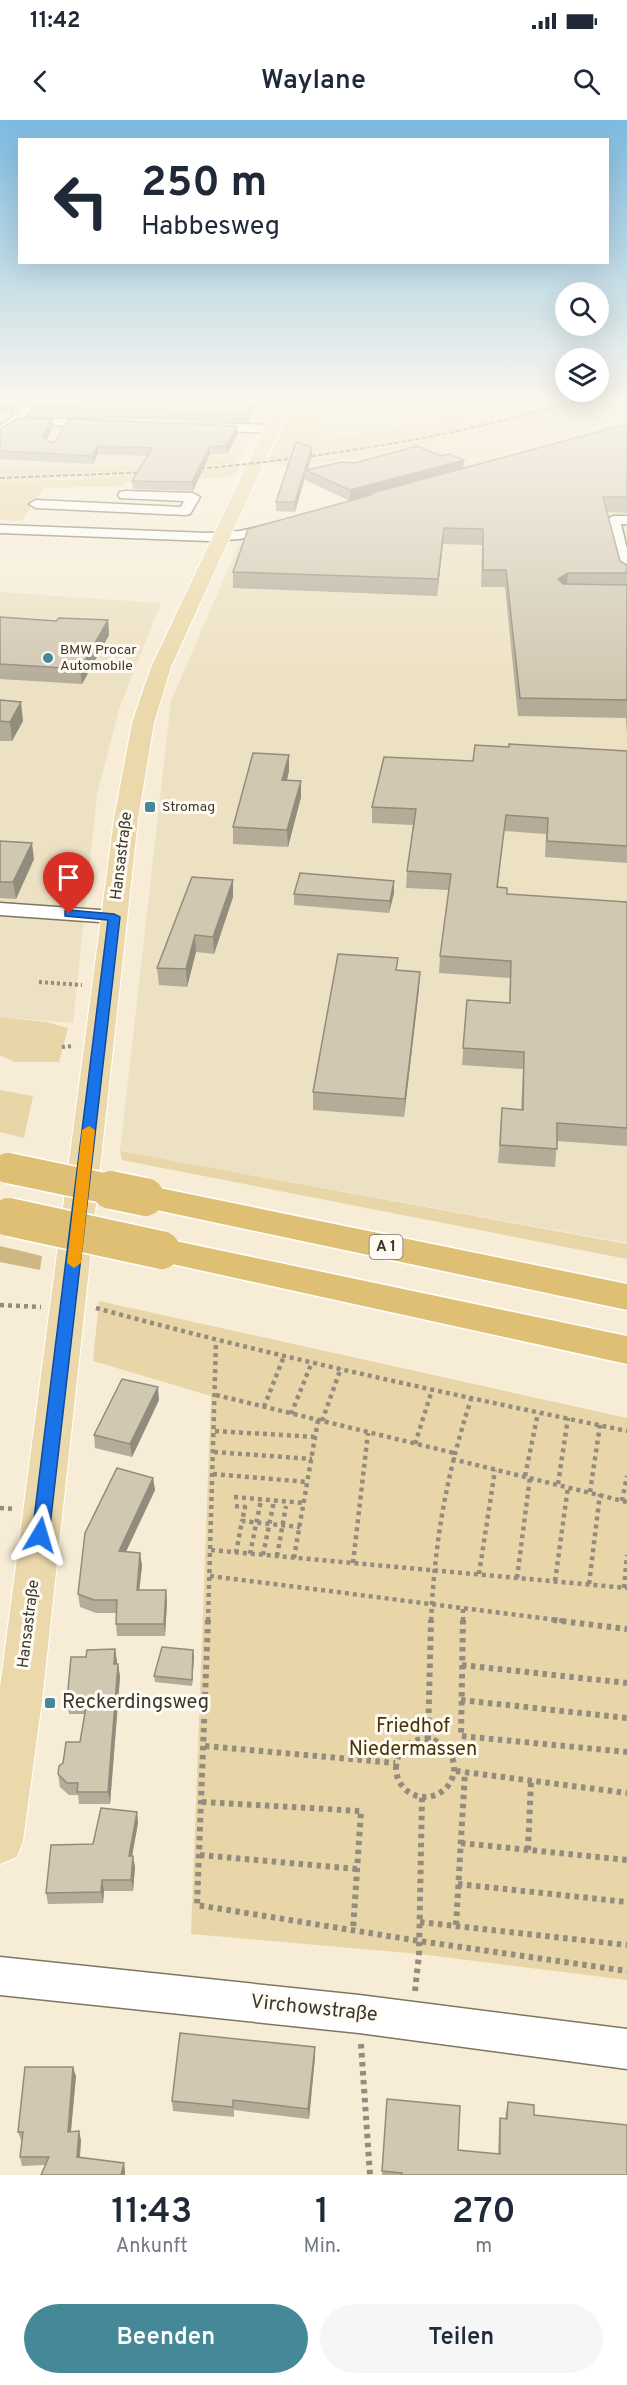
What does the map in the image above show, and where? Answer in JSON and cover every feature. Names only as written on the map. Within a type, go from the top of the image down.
[{"type":"highway","name":"A 1","points":[[4,1167],[627,1297]]},
{"type":"highway","points":[[5,1216],[627,1350]]},
{"type":"main road","name":"Hansastraße","points":[[0,1842],[20,1701],[126,819],[143,723],[161,667],[241,495]]},
{"type":"street","points":[[125,495],[193,497],[174,537]]},
{"type":"street","points":[[36,504],[185,511]]},
{"type":"street","points":[[627,520],[613,520],[627,577]]},
{"type":"street","points":[[0,529],[174,537],[225,530],[251,533],[294,521]]},
{"type":"street","points":[[0,909],[114,917]]},
{"type":"street","name":"Virchowstraße","points":[[0,1976],[411,2020],[627,2049]]},
{"type":"path","points":[[39,982],[107,987]]},
{"type":"path","points":[[0,1305],[100,1308],[216,1341],[471,1399],[627,1431]]},
{"type":"path","points":[[216,1341],[205,1746],[197,1905],[419,1941],[627,1971]]},
{"type":"path","points":[[264,1407],[284,1356]]},
{"type":"path","points":[[291,1414],[312,1362]]},
{"type":"path","points":[[294,1558],[316,1437],[341,1368]]},
{"type":"path","points":[[415,1444],[432,1390]]},
{"type":"path","points":[[216,1395],[415,1444],[495,1470],[625,1502],[627,1476]]},
{"type":"path","points":[[428,1740],[435,1571],[441,1510],[453,1456],[471,1399]]},
{"type":"path","points":[[517,1578],[527,1477],[538,1412]]},
{"type":"path","points":[[558,1484],[568,1418]]},
{"type":"path","points":[[590,1492],[600,1425]]},
{"type":"path","points":[[215,1431],[316,1437]]},
{"type":"path","points":[[352,1563],[368,1433]]},
{"type":"path","points":[[214,1452],[312,1459]]},
{"type":"path","points":[[479,1574],[495,1470]]},
{"type":"path","points":[[213,1474],[308,1482]]},
{"type":"path","points":[[555,1581],[568,1487]]},
{"type":"path","points":[[589,1584],[600,1494]]},
{"type":"path","points":[[234,1497],[304,1503]]},
{"type":"path","points":[[250,1554],[261,1500]]},
{"type":"path","points":[[263,1555],[274,1501]]},
{"type":"path","points":[[235,1506],[245,1507],[236,1552]]},
{"type":"path","points":[[277,1556],[286,1506]]},
{"type":"path","points":[[242,1521],[300,1527]]},
{"type":"path","points":[[211,1550],[625,1588],[627,1555]]},
{"type":"path","points":[[210,1576],[627,1629]]},
{"type":"path","points":[[463,1609],[461,1737],[627,1752]]},
{"type":"path","points":[[462,1665],[627,1683]]},
{"type":"path","points":[[461,1700],[627,1718]]},
{"type":"path","points":[[428,1740],[446,1749],[453,1757],[456,1771],[447,1789],[439,1794],[422,1797],[404,1787],[398,1778],[395,1763],[405,1746],[413,1741],[428,1740]]},
{"type":"path","points":[[205,1746],[395,1763]]},
{"type":"path","points":[[456,1771],[627,1793]]},
{"type":"path","points":[[456,1925],[465,1772]]},
{"type":"path","points":[[528,1850],[531,1781]]},
{"type":"path","points":[[411,2020],[420,1922],[422,1797]]},
{"type":"path","points":[[202,1802],[361,1811],[353,1930]]},
{"type":"path","points":[[461,1843],[627,1860]]},
{"type":"path","points":[[200,1855],[357,1869]]},
{"type":"path","points":[[458,1884],[627,1902]]},
{"type":"path","points":[[420,1922],[627,1945]]},
{"type":"path","points":[[359,2014],[370,2175]]},
{"type":"shaded area","points":[[407,495],[627,495],[627,1243],[120,1151],[171,701],[240,541]]},
{"type":"shaded area","points":[[0,592],[161,603],[119,709],[97,795],[73,1023],[0,1017]]},
{"type":"shaded area","points":[[0,1246],[42,1256],[40,1270],[0,1262]]},
{"type":"green space","points":[[0,495],[39,495],[22,521],[0,520]]},
{"type":"green space","points":[[0,1017],[46,1022],[68,1028],[59,1062],[14,1062],[0,1055]]},
{"type":"green space","points":[[0,1090],[33,1096],[24,1138],[0,1132]]},
{"type":"green space","points":[[120,1151],[627,1244],[627,1259],[122,1160]]},
{"type":"green space","name":"Friedhof Niedermassen","points":[[99,1301],[627,1418],[627,1980],[419,1954],[191,1934],[211,1396],[93,1361]]},
{"type":"building","points":[[278,495],[297,495],[295,502],[276,502]]},
{"type":"building","points":[[371,495],[627,495],[627,497],[603,497],[620,561],[627,565],[627,573],[568,573],[558,579],[563,584],[627,585],[627,700],[520,698],[506,570],[483,570],[483,529],[444,528],[438,579],[233,572],[248,529]]},
{"type":"building","name":"BMW Procar Automobile","points":[[0,617],[56,621],[59,618],[108,620],[80,669],[0,664]]},
{"type":"building","points":[[0,700],[21,702],[10,722],[0,721]]},
{"type":"building","points":[[509,744],[627,751],[627,846],[547,841],[548,818],[506,815],[497,887],[507,888],[507,894],[627,902],[627,1128],[557,1123],[557,1149],[500,1145],[502,1108],[523,1110],[524,1052],[463,1048],[467,1000],[510,1003],[511,961],[440,956],[451,874],[407,871],[416,809],[372,807],[384,757],[473,761],[475,745],[509,747]]},
{"type":"building","points":[[253,753],[289,755],[282,780],[301,781],[287,830],[233,827]]},
{"type":"building","points":[[0,841],[32,843],[13,882],[0,882]]},
{"type":"building","points":[[300,873],[394,881],[390,901],[294,894]]},
{"type":"building","points":[[192,877],[233,880],[213,937],[195,935],[186,969],[157,968]]},
{"type":"building","points":[[338,954],[398,958],[396,970],[420,972],[405,1099],[313,1092]]},
{"type":"building","points":[[122,1379],[158,1387],[130,1444],[94,1435]]},
{"type":"building","points":[[117,1468],[153,1478],[119,1551],[140,1553],[137,1590],[166,1590],[164,1624],[116,1624],[117,1600],[94,1600],[78,1594],[85,1533]]},
{"type":"building","points":[[162,1647],[193,1650],[192,1680],[154,1676]]},
{"type":"building","points":[[115,1649],[114,1664],[118,1664],[108,1792],[77,1792],[78,1783],[67,1783],[58,1774],[59,1766],[63,1763],[66,1742],[80,1742],[87,1701],[67,1701],[71,1657],[86,1657],[87,1650]]},
{"type":"building","points":[[101,1808],[137,1812],[129,1856],[133,1856],[131,1880],[102,1880],[101,1892],[46,1893],[51,1845],[93,1844]]},
{"type":"building","points":[[180,2033],[315,2047],[308,2109],[233,2100],[233,2107],[172,2101]]},
{"type":"building","points":[[25,2067],[73,2067],[68,2132],[79,2131],[77,2157],[124,2163],[121,2175],[41,2175],[49,2157],[20,2157],[23,2132],[18,2132]]},
{"type":"building","points":[[387,2099],[460,2106],[458,2150],[500,2154],[500,2118],[507,2119],[508,2102],[534,2105],[534,2115],[627,2125],[627,2175],[402,2175],[402,2173],[382,2171]]},
{"type":"slow traffic","points":[[74,1263],[89,1130]]},
{"type":"place","name":"BMW Procar Automobile","points":[[48,658]]},
{"type":"place","name":"Stromag","points":[[150,807]]},
{"type":"place","name":"Reckerdingsweg","points":[[50,1703]]},
{"type":"route","points":[[40,1535],[114,917],[69,914]]}]
